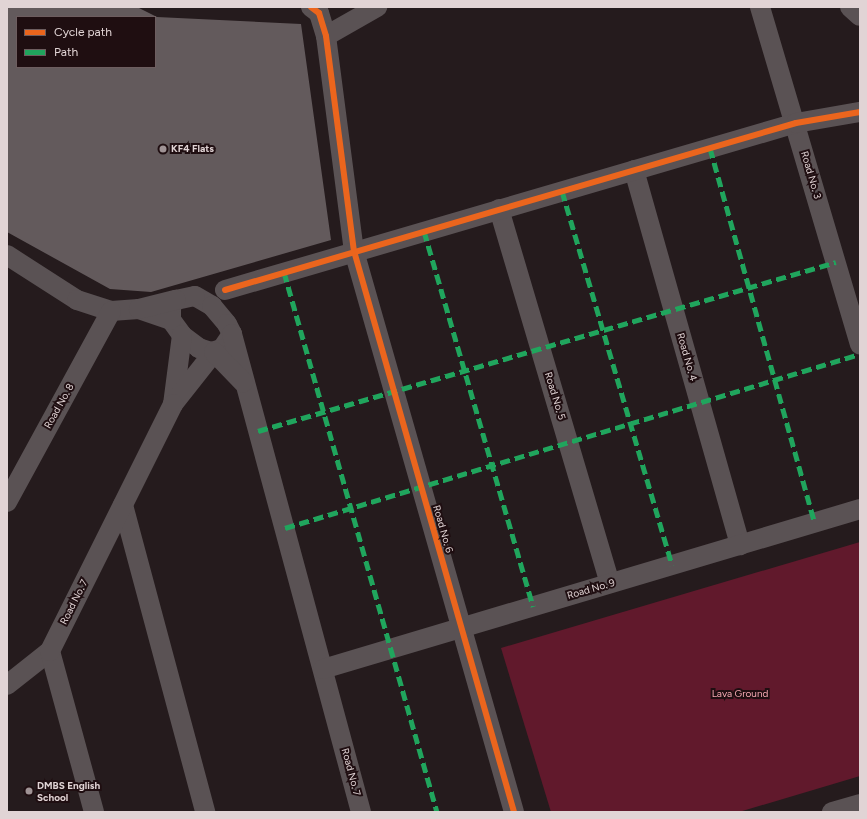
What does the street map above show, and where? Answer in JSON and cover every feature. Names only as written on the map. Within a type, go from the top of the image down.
[{"type":"street","name":"Road No. 6","points":[[311,7],[319,13],[326,36],[354,251],[514,812]]},
{"type":"street","points":[[326,36],[377,7]]},
{"type":"street","name":"Road No. 3","points":[[760,7],[796,123],[860,344]]},
{"type":"street","points":[[850,7],[860,16]]},
{"type":"street","points":[[7,255],[77,300],[111,310],[139,309],[225,290],[354,251],[796,123],[860,112]]},
{"type":"street","name":"Road No. 4","points":[[634,170],[740,545]]},
{"type":"street","name":"Road No. 5","points":[[499,209],[610,583]]},
{"type":"street","points":[[186,298],[222,316],[225,290]]},
{"type":"street","points":[[173,404],[176,328],[171,306],[186,298]]},
{"type":"street","points":[[139,309],[176,328],[211,352],[222,350],[232,334]]},
{"type":"street","name":"Road No. 8","points":[[7,502],[111,310]]},
{"type":"street","name":"Road No. 7","points":[[222,316],[232,334],[361,812]]},
{"type":"street","points":[[173,404],[214,352],[246,385]]},
{"type":"street","name":"Road No. 7","points":[[50,651],[173,404]]},
{"type":"street","points":[[123,505],[205,812]]},
{"type":"street","name":"Road No. 9","points":[[323,669],[860,509]]},
{"type":"street","points":[[7,685],[50,651],[94,812]]},
{"type":"street","points":[[832,812],[860,804]]},
{"type":"green space","name":"Lava Ground","points":[[860,542],[860,776],[739,812],[551,812],[501,648]]},
{"type":"building","name":"KF4 Flats","points":[[7,7],[137,7],[155,16],[16,16],[16,68],[156,68],[156,16],[301,24],[331,240],[151,292],[110,289],[7,232]]},
{"type":"marked path","points":[[710,148],[815,523]]},
{"type":"marked path","points":[[562,191],[672,565]]},
{"type":"marked path","points":[[424,231],[533,606]]},
{"type":"marked path","points":[[258,431],[836,262]]},
{"type":"marked path","points":[[284,272],[437,812]]},
{"type":"marked path","points":[[285,528],[860,354]]},
{"type":"cycle path","points":[[311,7],[319,13],[326,36],[354,251],[514,812]]},
{"type":"cycle path","points":[[225,290],[796,123],[860,112]]},
{"type":"place","name":"KF4 Flats","points":[[163,149]]},
{"type":"place","name":"DMBS English School","points":[[29,791]]}]
